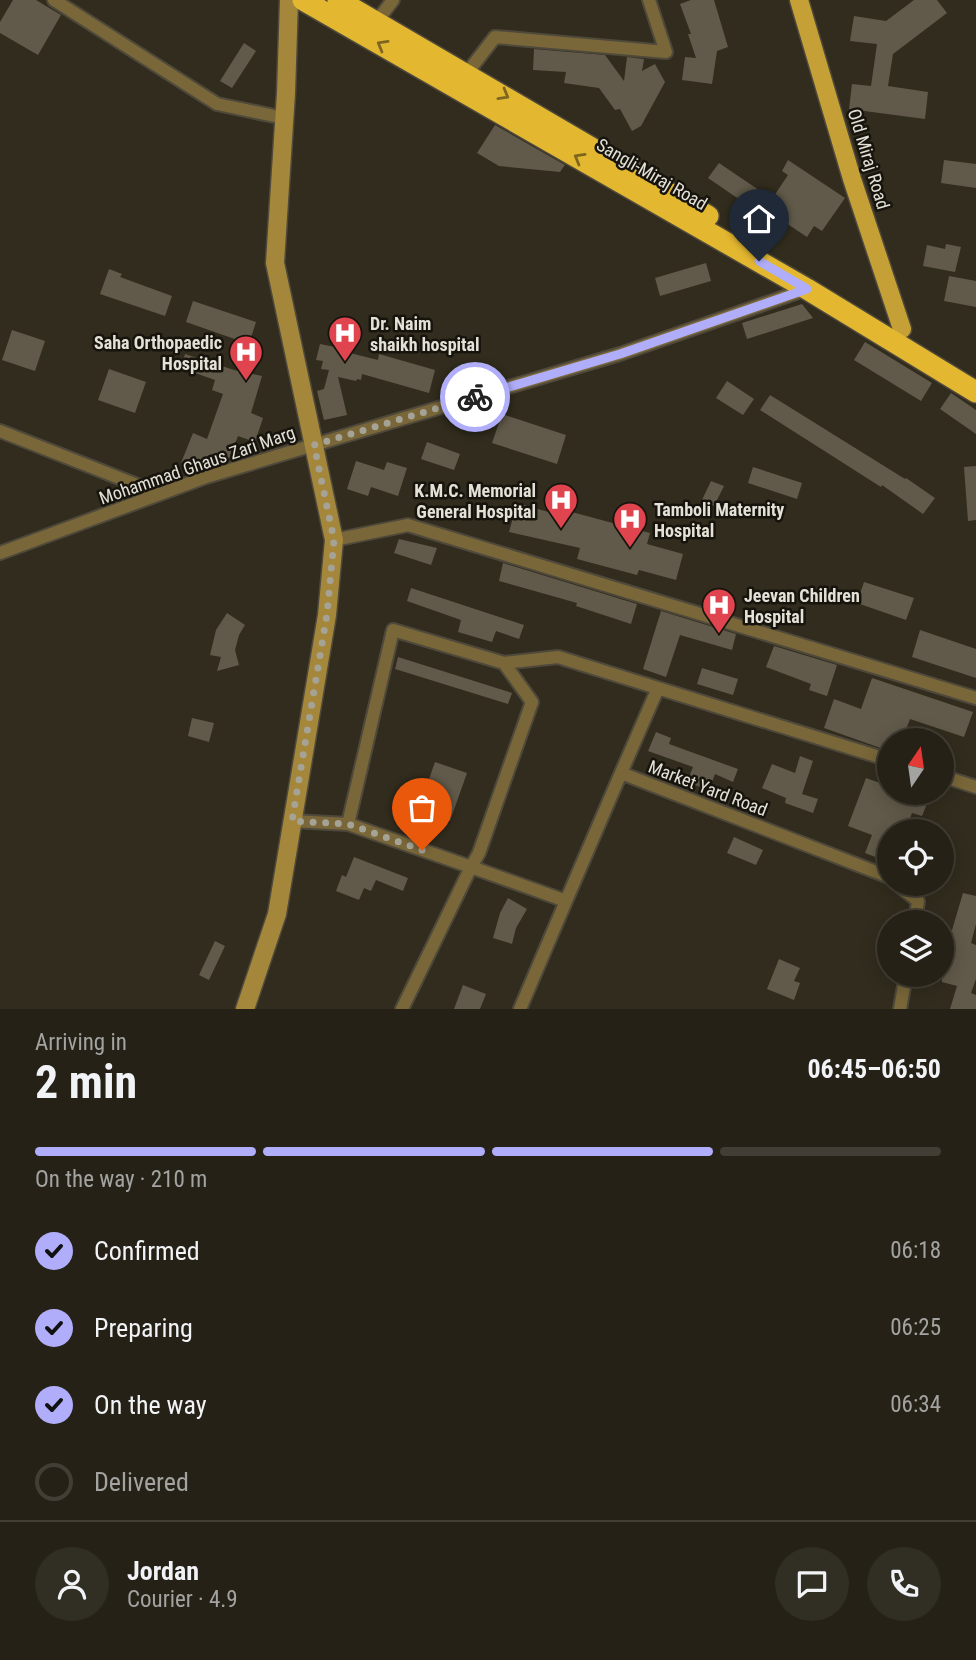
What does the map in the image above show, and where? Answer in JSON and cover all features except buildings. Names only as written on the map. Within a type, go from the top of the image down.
[{"type":"highway","name":"Sangli-Miraj Road","points":[[303,0],[807,289],[976,391]]},
{"type":"highway","name":"Sangli-Miraj Road","points":[[338,0],[902,330],[976,377]]},
{"type":"main road","points":[[245,1009],[277,914],[327,614],[334,540],[275,263],[289,0]]},
{"type":"main road","name":"Old Miraj Road","points":[[799,0],[852,179],[902,330]]},
{"type":"street","points":[[54,0],[217,104],[284,118]]},
{"type":"street","points":[[377,21],[393,0]]},
{"type":"street","points":[[467,74],[495,37],[666,52],[649,0]]},
{"type":"street","name":"Mohammad Ghaus Zari Marg","points":[[0,553],[206,477],[620,354],[807,289]]},
{"type":"street","points":[[0,431],[160,494]]},
{"type":"street","points":[[334,540],[408,525],[976,698]]},
{"type":"street","points":[[348,824],[393,630],[504,663],[558,657],[877,756]]},
{"type":"street","points":[[402,1009],[479,853],[532,702],[504,663]]},
{"type":"street","points":[[621,773],[658,688]]},
{"type":"street","name":"Market Yard Road","points":[[520,1009],[621,773],[877,872]]},
{"type":"street","points":[[954,780],[976,787]]},
{"type":"street","points":[[292,821],[348,824],[566,901]]},
{"type":"street","points":[[900,1009],[904,987]]},
{"type":"way so far","points":[[422,850],[348,824],[292,821],[327,614],[334,540],[314,445],[475,397]]},
{"type":"place","name":"Dr. Naim shaikh hospital","points":[[345,363]]},
{"type":"place","name":"Saha Orthopaedic Hospital","points":[[246,382]]},
{"type":"place","name":"K.M.C. Memorial General Hospital","points":[[561,530]]},
{"type":"place","name":"Tamboli Maternity Hospital","points":[[630,549]]},
{"type":"place","name":"Jeevan Children Hospital","points":[[719,635]]},
{"type":"route","points":[[475,397],[620,354],[807,289],[759,261]]}]
